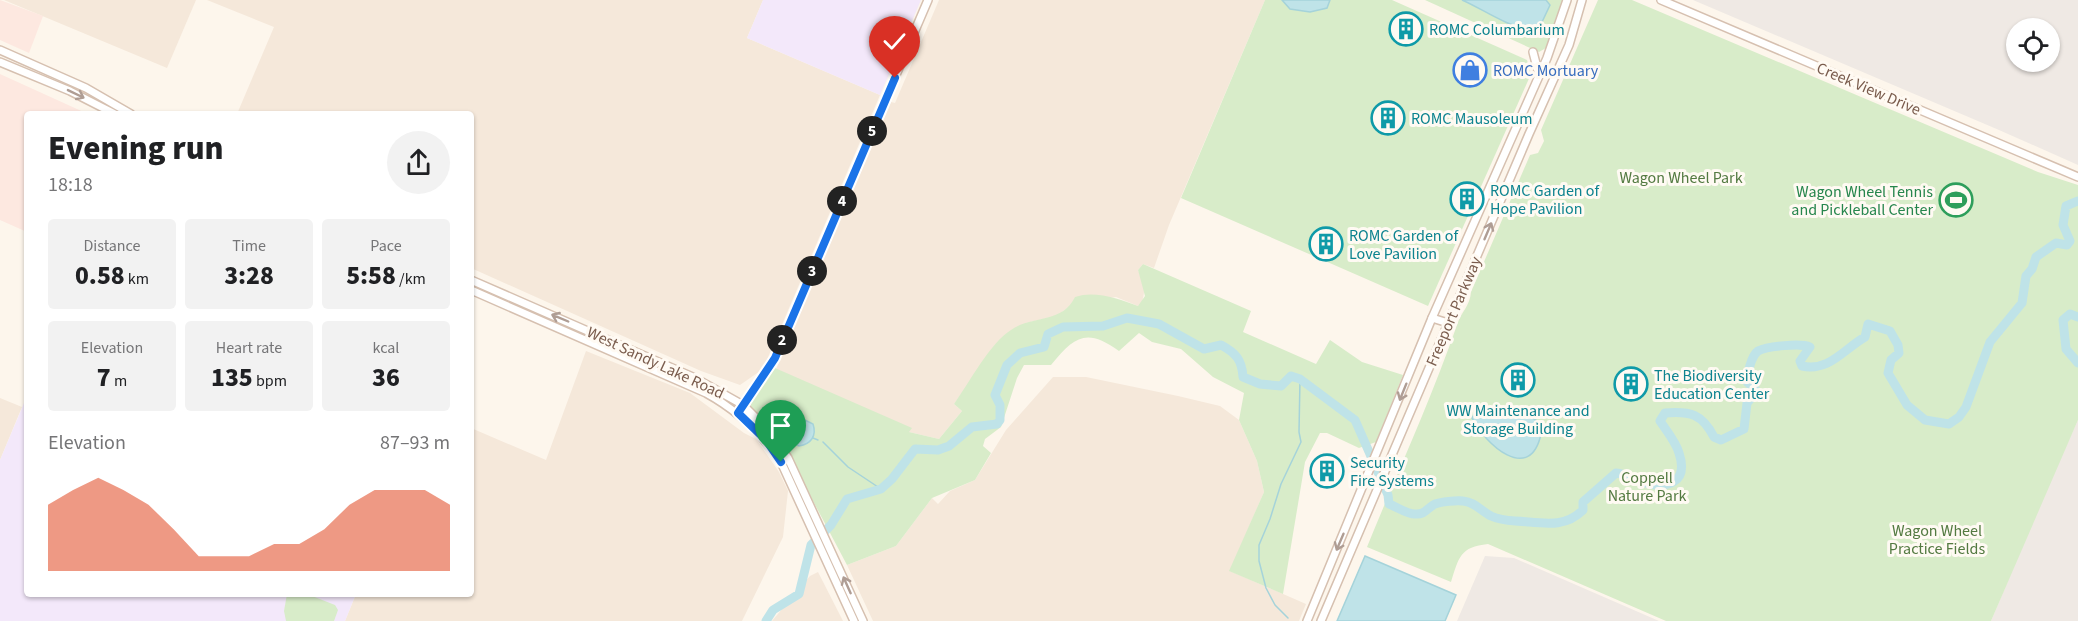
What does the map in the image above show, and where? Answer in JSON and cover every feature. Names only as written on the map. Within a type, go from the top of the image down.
[{"type":"main road","points":[[738,413],[775,358],[928,0]]},
{"type":"main road","name":"Freeport Parkway","points":[[1307,621],[1432,318],[1539,75],[1566,0]]},
{"type":"main road","name":"Freeport Parkway","points":[[1321,621],[1525,142],[1569,45],[1582,0]]},
{"type":"main road","name":"Creek View Drive","points":[[1661,0],[2078,177]]},
{"type":"main road","points":[[0,50],[86,88],[126,111]]},
{"type":"main road","points":[[1533,52],[1539,75]]},
{"type":"main road","points":[[0,62],[70,91],[109,111]]},
{"type":"main road","points":[[1513,133],[1529,134]]},
{"type":"main road","points":[[1513,133],[1525,142]]},
{"type":"main road","name":"West Sandy Lake Road","points":[[474,281],[695,378],[743,405],[777,440],[812,509],[863,621]]},
{"type":"main road","name":"West Sandy Lake Road","points":[[474,291],[706,393],[738,413],[766,440],[781,462],[854,621]]},
{"type":"main road","points":[[1432,318],[1448,323]]},
{"type":"main road","points":[[1411,370],[1425,377]]},
{"type":"shaded area","points":[[0,0],[43,16],[29,53],[0,40]]},
{"type":"shaded area","points":[[4,0],[196,0],[167,68]]},
{"type":"shaded area","points":[[207,0],[763,0],[747,38],[880,95],[763,369],[740,385],[701,371],[474,269],[474,111],[238,111],[274,27]]},
{"type":"shaded area","points":[[763,0],[921,0],[880,95],[747,38]]},
{"type":"shaded area","points":[[939,0],[1265,0],[1169,225],[1154,268],[1143,264],[1138,270],[1145,288],[1142,303],[1138,306],[1116,297],[1072,304],[1057,316],[1026,323],[1000,340],[954,404],[962,411],[939,439],[909,432],[774,374],[891,102],[895,103]]},
{"type":"shaded area","points":[[1693,0],[2078,0],[2078,165],[1999,130]]},
{"type":"shaded area","points":[[0,74],[81,111],[24,111],[24,231],[0,220]]},
{"type":"shaded area","points":[[586,351],[690,393],[744,433],[756,439],[779,472],[788,491],[783,537],[742,621],[345,621],[355,597],[474,597],[474,429],[546,460]]},
{"type":"shaded area","points":[[1053,377],[1086,377],[1178,396],[1220,406],[1239,420],[1257,461],[1264,492],[1230,571],[1306,604],[1299,621],[873,621],[847,565],[896,546],[932,498],[938,504],[950,491],[975,480],[1006,430]]},
{"type":"shaded area","points":[[0,398],[22,407],[0,460]]},
{"type":"shaded area","points":[[24,403],[24,597],[355,597],[345,621],[0,621],[0,460]]},
{"type":"shaded area","points":[[2078,420],[2078,621],[1991,621],[2048,486]]},
{"type":"shaded area","points":[[1485,556],[1514,558],[1659,621],[1457,621]]},
{"type":"shaded area","points":[[818,572],[843,621],[772,621],[810,576]]},
{"type":"green space","points":[[1265,0],[1392,0],[1527,60],[1531,74],[1428,306],[1181,198]]},
{"type":"green space","points":[[1425,0],[1563,0],[1546,48],[1539,52]]},
{"type":"green space","points":[[1598,0],[1632,0],[2038,172],[2078,185],[2078,420],[1991,621],[1666,621],[1488,544],[1479,545],[1462,555],[1451,582],[1367,547],[1425,409],[1459,320],[1530,155],[1538,153],[1544,141],[1541,130]]},
{"type":"green space","points":[[1143,264],[1251,311],[1243,332],[1316,364],[1330,340],[1362,362],[1403,375],[1376,442],[1359,448],[1327,433],[1320,433],[1305,462],[1283,594],[1229,571],[1264,492],[1257,461],[1239,420],[1244,393],[1213,377],[1181,349],[1152,342],[1139,333],[1119,351],[1098,339],[1081,338],[1067,348],[1051,365],[1024,365],[1017,378],[1001,427],[985,439],[983,446],[991,453],[975,480],[932,498],[896,546],[847,565],[778,435],[751,408],[751,401],[775,368],[912,428],[909,432],[939,439],[962,411],[954,404],[995,344],[1003,336],[1019,325],[1055,315],[1069,306],[1075,297],[1083,295],[1107,296],[1138,306],[1145,296],[1138,270]]},
{"type":"green space","points":[[286,597],[315,597],[335,605],[338,610],[334,621],[286,621],[284,611]]},
{"type":"water","points":[[1282,0],[1330,0],[1327,8],[1310,12],[1290,9]]},
{"type":"water","points":[[1462,0],[1546,0],[1550,5],[1542,22],[1530,29],[1504,21]]},
{"type":"water","points":[[1480,405],[1485,405],[1502,418],[1524,414],[1536,420],[1541,434],[1535,449],[1527,457],[1518,458],[1507,455],[1497,448],[1487,439],[1472,418]]},
{"type":"water","points":[[777,406],[813,424],[814,432],[810,441],[799,446],[791,442]]},
{"type":"water","points":[[1365,556],[1456,595],[1445,621],[1337,621]]},
{"type":"waterway","points":[[766,621],[773,610],[799,594],[811,545],[831,525],[847,499],[881,489],[892,479],[915,449],[938,450],[949,446],[972,427],[997,424],[1000,420],[1000,405],[995,395],[1007,365],[1020,353],[1044,347],[1048,334],[1063,327],[1103,326],[1127,318],[1159,324],[1204,349],[1221,345],[1234,354],[1240,362],[1243,377],[1260,384],[1281,386],[1291,376],[1300,379],[1355,420],[1388,495],[1389,504],[1405,512],[1418,514],[1435,504],[1460,501],[1471,503],[1500,519],[1557,523],[1571,519],[1583,510],[1583,502],[1616,473],[1651,484],[1674,482],[1681,471],[1681,463],[1673,440],[1660,421],[1665,413],[1695,416],[1705,423],[1714,437],[1721,440],[1744,429],[1747,403],[1757,391],[1747,382],[1751,361],[1756,353],[1763,349],[1792,345],[1810,347],[1800,361],[1802,366],[1820,366],[1836,358],[1865,337],[1868,324],[1890,331],[1898,345],[1899,353],[1891,360],[1888,373],[1907,405],[1925,420],[1949,424],[1959,417],[1966,407],[1990,342],[2022,303],[2026,276],[2032,269],[2036,257],[2056,243],[2067,245],[2070,241],[2063,225],[2066,206],[2078,201]]},
{"type":"waterway","points":[[2078,317],[2070,314],[2063,320],[2066,349],[2078,363]]},
{"type":"waterway","points":[[1288,618],[1275,605],[1266,588],[1259,561],[1259,545],[1281,484],[1301,442],[1299,432],[1300,379]]},
{"type":"waterway","points":[[813,438],[818,440]]},
{"type":"waterway","points":[[823,442],[848,467],[881,489]]},
{"type":"place","name":"ROMC Columbarium","points":[[1406,29]]},
{"type":"place","name":"ROMC Mortuary","points":[[1470,70]]},
{"type":"place","name":"ROMC Mausoleum","points":[[1388,118]]},
{"type":"place","name":"ROMC Garden of Hope Pavilion","points":[[1467,199]]},
{"type":"place","name":"Wagon Wheel Tennis and Pickleball Center","points":[[1956,200]]},
{"type":"place","name":"ROMC Garden of Love Pavilion","points":[[1326,244]]},
{"type":"place","name":"WW Maintenance and Storage Building","points":[[1518,380]]},
{"type":"place","name":"The Biodiversity Education Center","points":[[1631,384]]},
{"type":"place","name":"Security Fire Systems","points":[[1327,471]]},
{"type":"route","points":[[781,462],[766,440],[738,413],[775,358],[895,78]]},
{"type":"park label","name":"Wagon Wheel Park","points":[[1681,177]]},
{"type":"park label","name":"Coppell Nature Park","points":[[1647,486]]},
{"type":"park label","name":"Wagon Wheel Practice Fields","points":[[1937,539]]}]
